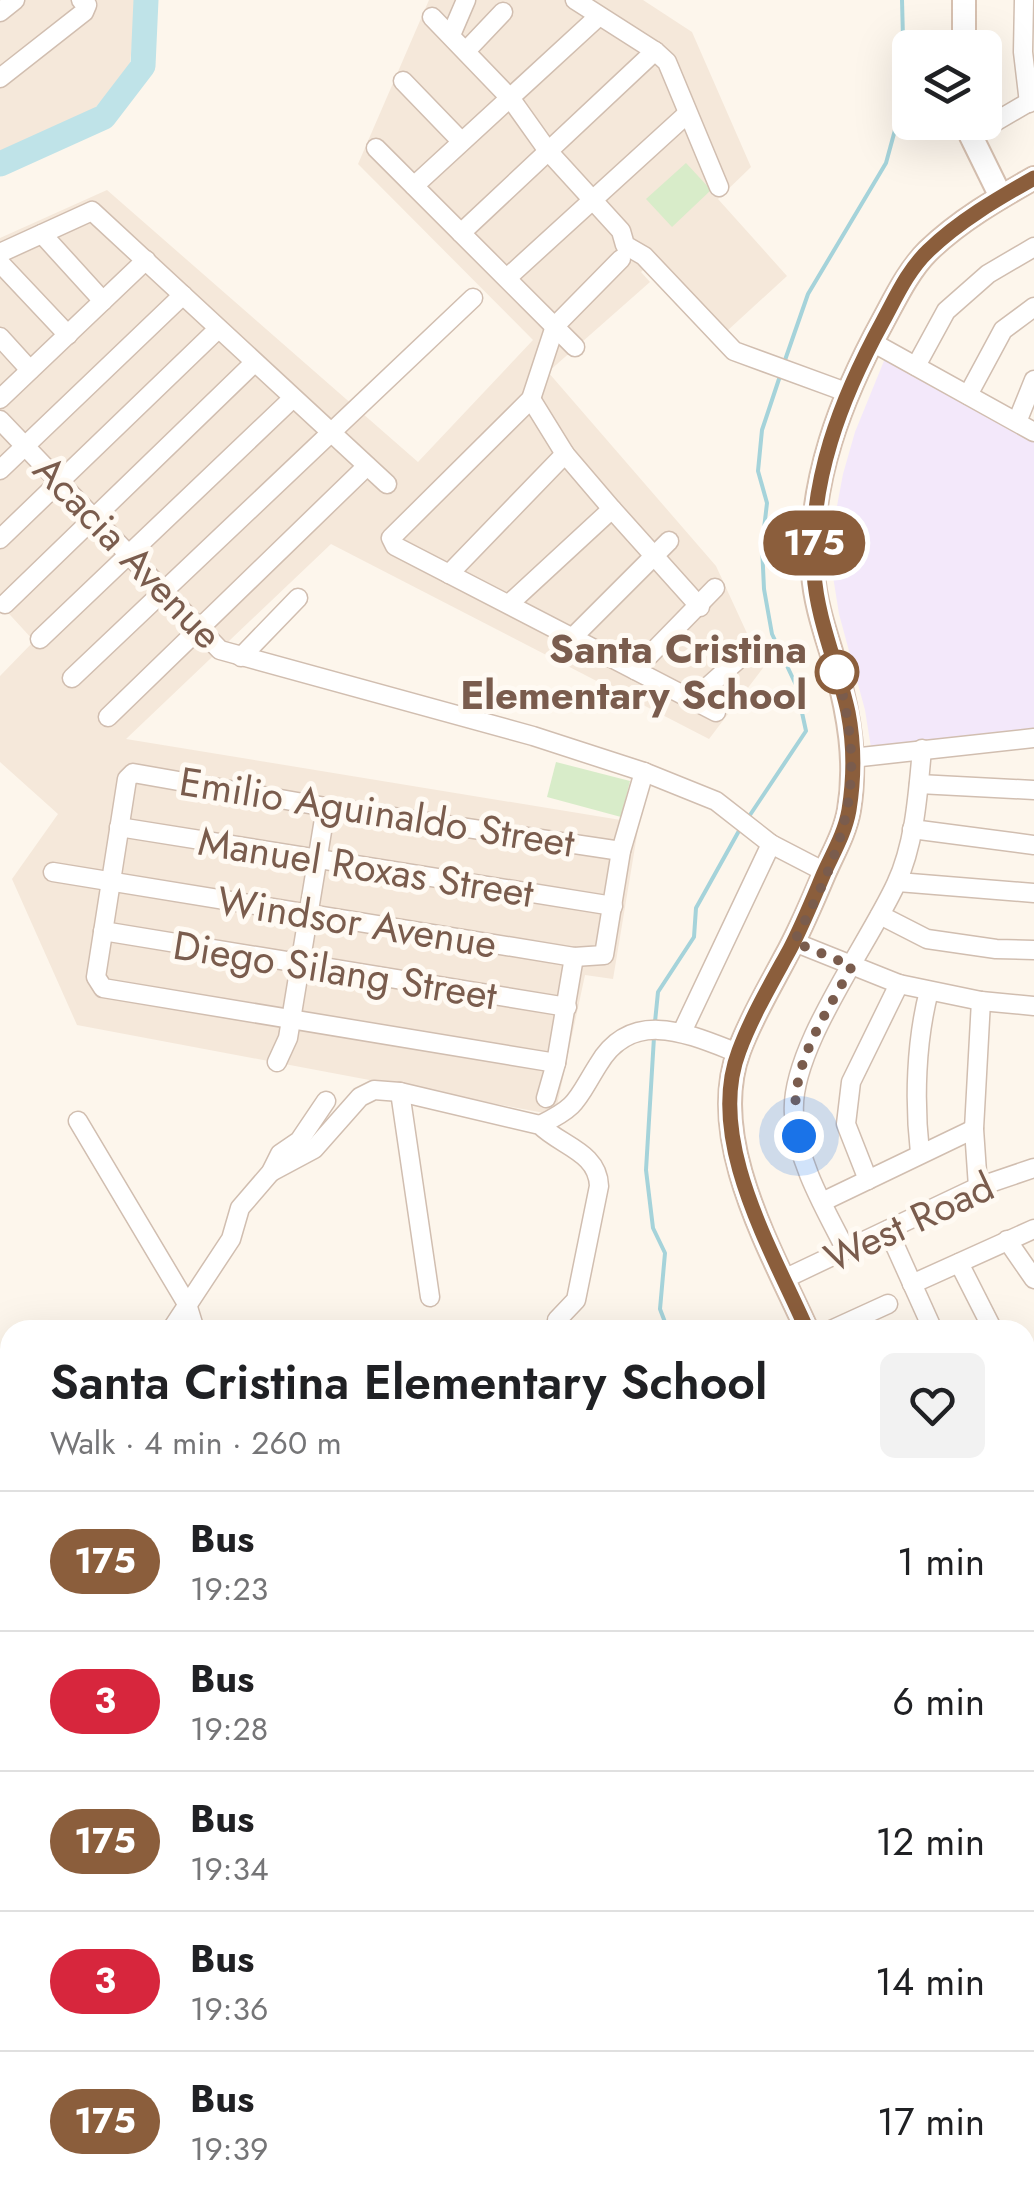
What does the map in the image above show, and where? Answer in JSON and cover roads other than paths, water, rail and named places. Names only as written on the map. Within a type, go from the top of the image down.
[{"type":"street","points":[[0,12],[15,0]]},
{"type":"street","points":[[0,78],[84,12],[87,6],[81,0]]},
{"type":"street","points":[[451,35],[466,0]]},
{"type":"street","points":[[576,0],[655,50],[667,62],[719,187]]},
{"type":"street","points":[[964,0],[964,30]]},
{"type":"street","points":[[1002,114],[1031,100],[1023,52],[1024,0]]},
{"type":"street","points":[[466,51],[502,12]]},
{"type":"street","points":[[414,186],[598,16]]},
{"type":"street","points":[[432,17],[511,99],[548,151],[622,231],[625,245],[644,256],[727,345],[744,357],[846,392]]},
{"type":"street","points":[[461,232],[655,50]]},
{"type":"street","points":[[402,81],[462,141]]},
{"type":"street","points":[[507,278],[687,114]]},
{"type":"street","points":[[974,140],[1000,198]]},
{"type":"street","points":[[376,148],[575,347]]},
{"type":"street","points":[[802,1320],[734,1153],[729,1106],[738,1052],[794,942],[840,841],[849,811],[852,758],[848,714],[822,620],[814,574],[815,522],[822,472],[846,392],[904,282],[925,254],[953,229],[1034,178]]},
{"type":"street","points":[[0,252],[92,211],[388,484]]},
{"type":"street","points":[[42,234],[104,301]]},
{"type":"street","points":[[916,366],[946,311],[988,274],[1034,247]]},
{"type":"street","points":[[0,399],[146,260]]},
{"type":"street","points":[[621,260],[555,326],[531,399],[391,538],[396,546],[571,640],[695,698],[716,712]]},
{"type":"street","points":[[0,263],[68,335]]},
{"type":"street","points":[[0,470],[183,296]]},
{"type":"street","points":[[72,678],[473,298]]},
{"type":"street","points":[[968,396],[1003,330],[1034,308]]},
{"type":"street","points":[[0,539],[218,329]]},
{"type":"street","points":[[0,338],[30,370]]},
{"type":"street","points":[[872,342],[1034,432]]},
{"type":"street","points":[[5,604],[254,362]]},
{"type":"street","points":[[1016,422],[1034,380]]},
{"type":"street","points":[[40,640],[293,398]]},
{"type":"street","points":[[531,399],[566,454],[700,607]]},
{"type":"street","name":"Acacia Avenue","points":[[0,420],[220,650],[533,736],[644,772],[707,796],[771,844],[825,872]]},
{"type":"street","points":[[449,574],[566,454]]},
{"type":"street","points":[[108,717],[367,466]]},
{"type":"street","points":[[509,604],[612,509]]},
{"type":"street","points":[[571,640],[669,540]]},
{"type":"street","points":[[635,670],[715,588]]},
{"type":"street","points":[[242,658],[298,598]]},
{"type":"street","points":[[695,698],[750,649]]},
{"type":"street","points":[[852,758],[1034,738]]},
{"type":"street","points":[[846,1250],[804,1160],[793,1113],[805,1053],[898,882],[912,829],[922,749]]},
{"type":"street","points":[[613,906],[621,851],[644,772]]},
{"type":"street","name":"Emilio Aguinaldo Street","points":[[119,828],[127,779],[133,773],[326,807],[621,851]]},
{"type":"street","points":[[919,784],[1034,790]]},
{"type":"street","points":[[276,1062],[288,1038],[326,807]]},
{"type":"street","points":[[119,828],[96,978],[103,988],[556,1063]]},
{"type":"street","name":"Manuel Roxas Street","points":[[119,828],[613,906]]},
{"type":"street","points":[[912,829],[1034,845]]},
{"type":"street","points":[[682,1032],[771,844]]},
{"type":"street","name":"Windsor Avenue","points":[[53,872],[574,957],[604,955],[613,906]]},
{"type":"street","points":[[898,882],[1034,893]]},
{"type":"street","points":[[880,915],[927,939],[1034,950]]},
{"type":"street","name":"Diego Silang Street","points":[[103,931],[567,1007]]},
{"type":"street","points":[[794,942],[899,984],[981,1001],[1034,1006]]},
{"type":"street","points":[[546,1098],[574,957]]},
{"type":"street","points":[[868,1180],[846,1124],[851,1082],[899,984]]},
{"type":"street","points":[[920,1153],[917,1124],[923,1014],[928,991]]},
{"type":"street","points":[[978,1187],[974,1129],[981,1001]]},
{"type":"street","points":[[540,1124],[572,1108],[608,1051],[636,1033],[661,1028],[738,1052]]},
{"type":"street","points":[[177,1320],[231,1239],[240,1208],[271,1172],[314,1149],[360,1097],[374,1090],[400,1092],[540,1124],[551,1136],[592,1160],[599,1172],[600,1186],[576,1300],[557,1320]]},
{"type":"street","points":[[400,1092],[430,1297]]},
{"type":"street","points":[[271,1172],[275,1160],[299,1140],[326,1101]]},
{"type":"street","points":[[78,1120],[187,1304],[192,1320]]},
{"type":"street","points":[[822,1202],[974,1129]]},
{"type":"street","points":[[1034,1160],[1034,1168]]},
{"type":"street","name":"West Road","points":[[784,1279],[978,1187],[1034,1168]]},
{"type":"street","points":[[912,1284],[1034,1229]]},
{"type":"street","points":[[888,1230],[928,1320]]},
{"type":"street","points":[[1007,1240],[1034,1279]]},
{"type":"street","points":[[958,1263],[987,1320]]},
{"type":"street","points":[[853,1320],[888,1304]]},
{"type":"waterway","points":[[0,164],[104,117],[143,66],[146,0]]},
{"type":"waterway","points":[[784,363],[808,294],[886,163],[904,78],[902,0]]},
{"type":"waterway","points":[[748,818],[806,731],[796,685],[772,634],[764,589],[762,546],[767,503],[758,471],[762,430],[780,376]]},
{"type":"waterway","points":[[655,1022],[658,992],[694,937],[696,908],[740,829]]},
{"type":"waterway","points":[[654,1037],[646,1170],[653,1228],[665,1253],[660,1309],[664,1320]]},
{"type":"place","name":"Santa Cristina Elementary School","points":[[837,672]]}]
